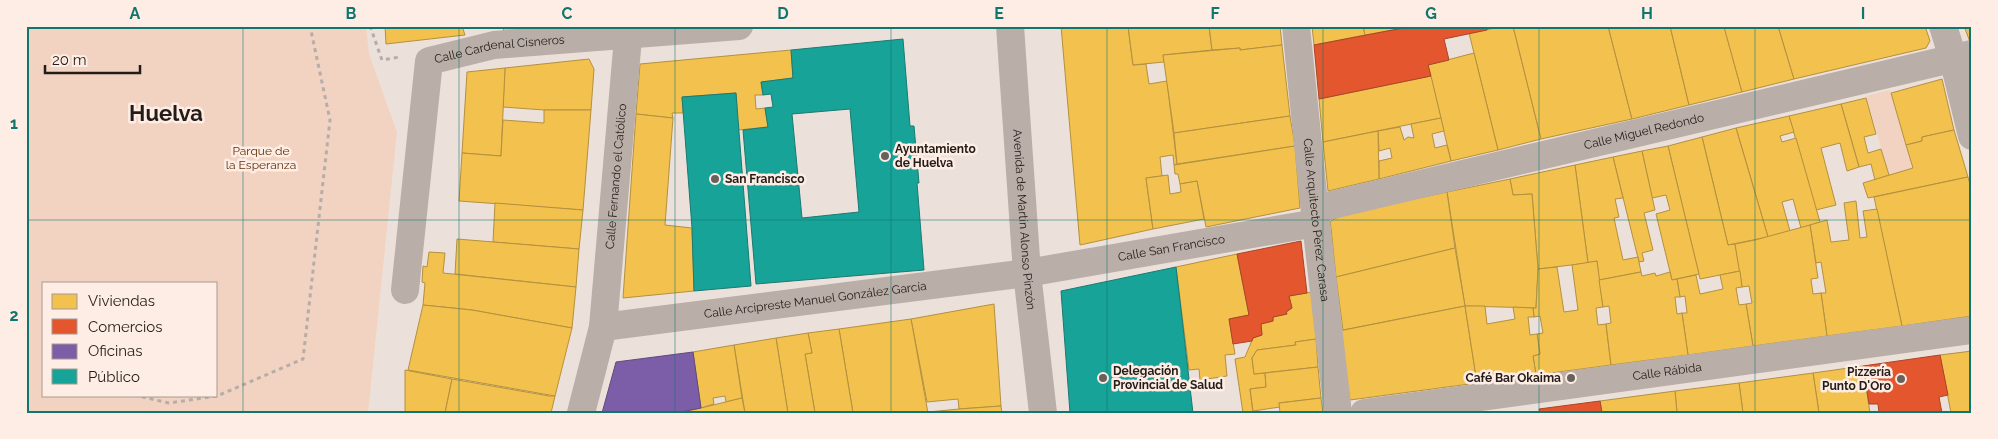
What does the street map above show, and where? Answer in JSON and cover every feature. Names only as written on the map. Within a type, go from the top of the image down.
[{"type":"street","name":"Calle Cardenal Cisneros","points":[[405,290],[429,61],[492,36],[739,26]]},
{"type":"street","name":"Avenida de Martín Alonso Pinzón","points":[[1010,26],[1026,273],[1042,413]]},
{"type":"street","name":"Calle Arquitecto Pérez Carasa","points":[[1296,26],[1315,216],[1338,413]]},
{"type":"street","points":[[1943,26],[1963,56],[1972,136]]},
{"type":"street","name":"Calle Fernando el Católico","points":[[581,413],[603,327],[629,31]]},
{"type":"street","name":"Calle Miguel Redondo","points":[[1315,216],[1963,56]]},
{"type":"street","name":"Calle San Francisco","points":[[1026,273],[1315,216]]},
{"type":"street","name":"Calle Arcipreste Manuel González García","points":[[603,327],[1026,273]]},
{"type":"street","name":"Calle Rábida","points":[[1364,413],[1972,330]]},
{"type":"path","points":[[218,395],[303,359],[330,120],[310,26]]},
{"type":"path","points":[[370,26],[382,60],[408,56]]},
{"type":"path","points":[[138,396],[169,403],[216,396]]},
{"type":"green space","name":"Parque de la Esperanza","points":[[26,26],[366,26],[369,54],[397,132],[368,413],[28,413],[26,397]]},
{"type":"green space","points":[[1890,90],[1913,168],[1889,175],[1866,96]]},
{"type":"building: Viviendas","points":[[385,26],[462,26],[465,35],[386,44]]},
{"type":"building: Viviendas","points":[[503,26],[548,26],[548,28],[504,32]]},
{"type":"building: Viviendas","points":[[1061,26],[1128,26],[1133,65],[1146,64],[1149,84],[1167,81],[1177,164],[1174,165],[1173,155],[1160,157],[1162,176],[1146,178],[1153,229],[1080,245]]},
{"type":"building: Viviendas","points":[[1128,26],[1209,26],[1212,50],[1163,55],[1164,62],[1133,65]]},
{"type":"building: Viviendas","points":[[1209,26],[1280,26],[1282,45],[1240,50],[1240,48],[1212,50]]},
{"type":"building: Viviendas","points":[[1312,26],[1363,26],[1365,35],[1314,45]]},
{"type":"building: Viviendas","points":[[1363,26],[1414,26],[1365,35]]},
{"type":"building: Viviendas","points":[[1513,26],[1541,139],[1498,150],[1469,33]]},
{"type":"building: Viviendas","points":[[1513,26],[1608,26],[1632,119],[1541,139]]},
{"type":"building: Viviendas","points":[[1608,26],[1670,26],[1689,105],[1632,119]]},
{"type":"building: Viviendas","points":[[1670,26],[1724,26],[1742,92],[1689,105]]},
{"type":"building: Viviendas","points":[[1778,26],[1794,79],[1742,92],[1724,27]]},
{"type":"building: Viviendas","points":[[1778,26],[1925,26],[1930,41],[1926,48],[1794,79]]},
{"type":"building: Viviendas","points":[[1964,26],[1972,26],[1972,42],[1970,42]]},
{"type":"building: Viviendas","points":[[1282,45],[1290,116],[1174,133],[1163,55]]},
{"type":"building: Viviendas","points":[[791,50],[793,78],[761,82],[763,95],[755,95],[756,109],[765,108],[768,127],[738,130],[736,93],[682,97],[683,113],[672,113],[673,118],[636,114],[640,64]]},
{"type":"building: Viviendas","points":[[1474,53],[1498,150],[1451,161],[1428,65]]},
{"type":"building: Viviendas","points":[[589,59],[594,69],[591,110],[544,110],[503,107],[505,68]]},
{"type":"building: Viviendas","points":[[505,68],[501,156],[462,153],[467,72]]},
{"type":"building: Viviendas","points":[[1431,76],[1441,118],[1323,142],[1319,99]]},
{"type":"building: Viviendas","points":[[1942,79],[1954,130],[1922,137],[1922,141],[1906,145],[1891,93]]},
{"type":"building: Viviendas","points":[[1866,98],[1876,134],[1864,137],[1868,153],[1881,149],[1889,175],[1875,180],[1871,164],[1859,167],[1841,104]]},
{"type":"building: Viviendas","points":[[1841,104],[1859,167],[1847,171],[1840,143],[1821,148],[1836,205],[1816,210],[1789,116]]},
{"type":"building: Viviendas","points":[[544,110],[591,110],[583,210],[459,201],[462,153],[501,156],[503,120],[544,123]]},
{"type":"building: Viviendas","points":[[636,114],[673,118],[665,225],[692,228],[694,291],[623,298]]},
{"type":"building: Viviendas","points":[[1290,116],[1295,146],[1177,164],[1174,133]]},
{"type":"building: Viviendas","points":[[1789,116],[1794,132],[1780,136],[1782,142],[1796,138],[1820,222],[1801,228],[1793,199],[1782,202],[1790,231],[1768,237],[1736,128]]},
{"type":"building: Viviendas","points":[[1441,118],[1444,131],[1432,134],[1435,148],[1447,145],[1451,161],[1379,179],[1379,161],[1392,158],[1390,148],[1379,151],[1378,131],[1400,127],[1404,140],[1408,137],[1414,138],[1411,124]]},
{"type":"building: Viviendas","points":[[1736,128],[1768,237],[1728,245],[1702,137]]},
{"type":"building: Viviendas","points":[[1954,130],[1968,177],[1868,198],[1863,183],[1913,168],[1906,145],[1922,141],[1922,137]]},
{"type":"building: Viviendas","points":[[1378,131],[1379,179],[1328,191],[1323,142]]},
{"type":"building: Viviendas","points":[[1702,137],[1728,245],[1735,244],[1740,271],[1700,279],[1668,146]]},
{"type":"building: Viviendas","points":[[1295,146],[1300,208],[1206,227],[1197,181],[1180,184],[1178,174],[1175,174],[1174,165]]},
{"type":"building: Viviendas","points":[[1668,146],[1699,274],[1672,280],[1656,214],[1670,210],[1666,195],[1652,198],[1642,151]]},
{"type":"building: Viviendas","points":[[1642,151],[1655,210],[1644,213],[1653,250],[1642,253],[1644,261],[1639,262],[1613,157]]},
{"type":"building: Viviendas","points":[[1613,157],[1623,198],[1615,199],[1619,217],[1614,218],[1623,260],[1638,257],[1641,272],[1599,280],[1597,261],[1588,263],[1575,165]]},
{"type":"building: Viviendas","points":[[1575,165],[1588,263],[1538,269],[1532,194],[1513,195],[1510,179]]},
{"type":"building: Viviendas","points":[[1168,175],[1170,194],[1181,192],[1180,184],[1197,181],[1204,219],[1153,229],[1146,178]]},
{"type":"building: Viviendas","points":[[1968,177],[1972,192],[1972,316],[1902,326],[1874,197]]},
{"type":"building: Viviendas","points":[[1510,179],[1513,195],[1532,194],[1538,269],[1536,308],[1465,306],[1447,192]]},
{"type":"building: Viviendas","points":[[1447,192],[1455,248],[1336,277],[1330,222],[1349,213]]},
{"type":"building: Viviendas","points":[[1856,201],[1860,238],[1867,237],[1863,211],[1877,209],[1902,326],[1827,336],[1821,293],[1826,293],[1821,262],[1816,263],[1810,225],[1827,220],[1831,242],[1849,240],[1844,203]]},
{"type":"building: Viviendas","points":[[495,203],[583,210],[579,249],[493,242]]},
{"type":"building: Viviendas","points":[[1810,225],[1818,278],[1811,279],[1813,294],[1821,293],[1827,336],[1753,346],[1746,304],[1752,303],[1749,286],[1742,287],[1735,244]]},
{"type":"building: Viviendas","points":[[457,239],[579,249],[576,287],[455,274]]},
{"type":"building: Viviendas","points":[[1455,248],[1465,306],[1343,330],[1336,277]]},
{"type":"building: Viviendas","points":[[429,252],[445,253],[443,273],[576,287],[572,328],[472,310],[423,305],[425,283],[422,282],[423,266],[427,267]]},
{"type":"building: Viviendas","points":[[1237,254],[1249,315],[1229,319],[1235,354],[1225,355],[1227,376],[1200,380],[1199,369],[1189,370],[1176,267]]},
{"type":"building: Viviendas","points":[[1597,261],[1603,307],[1596,308],[1598,325],[1606,324],[1611,365],[1536,375],[1533,356],[1540,354],[1537,334],[1543,333],[1540,316],[1534,317],[1533,308],[1536,308],[1538,269],[1557,267],[1564,312],[1578,310],[1572,265]]},
{"type":"building: Viviendas","points":[[1740,271],[1742,287],[1736,288],[1739,305],[1746,304],[1753,346],[1688,355],[1682,313],[1687,313],[1685,296],[1680,297],[1677,279],[1696,275],[1700,294],[1723,289],[1720,275]]},
{"type":"building: Viviendas","points":[[1641,272],[1642,276],[1655,273],[1656,276],[1670,272],[1672,280],[1677,279],[1680,297],[1675,297],[1677,314],[1682,313],[1688,355],[1611,365],[1606,324],[1611,323],[1609,306],[1603,307],[1599,280]]},
{"type":"building: Viviendas","points":[[1312,292],[1316,339],[1295,342],[1296,345],[1257,350],[1252,358],[1254,374],[1265,373],[1266,387],[1250,389],[1253,413],[1243,413],[1235,359],[1245,357],[1253,338],[1262,335],[1261,324],[1273,321],[1273,317],[1287,314],[1286,312],[1292,308],[1289,296]]},
{"type":"building: Viviendas","points":[[994,304],[1001,406],[959,409],[958,399],[927,402],[911,319]]},
{"type":"building: Viviendas","points":[[423,305],[472,310],[572,328],[555,396],[408,370]]},
{"type":"building: Viviendas","points":[[1465,306],[1477,383],[1350,400],[1339,331]]},
{"type":"building: Viviendas","points":[[1465,306],[1485,306],[1487,324],[1515,319],[1513,307],[1533,308],[1534,317],[1528,317],[1530,335],[1537,334],[1540,354],[1533,356],[1536,375],[1477,383]]},
{"type":"building: Viviendas","points":[[911,319],[928,413],[853,413],[839,329]]},
{"type":"building: Viviendas","points":[[839,329],[853,413],[815,413],[805,354],[812,353],[808,333]]},
{"type":"building: Viviendas","points":[[808,333],[812,353],[805,354],[815,413],[788,413],[776,338]]},
{"type":"building: Viviendas","points":[[776,338],[788,413],[745,413],[734,345]]},
{"type":"building: Viviendas","points":[[1316,339],[1318,367],[1254,374],[1252,358],[1257,350],[1296,345],[1295,342]]},
{"type":"building: Viviendas","points":[[734,345],[742,398],[726,402],[725,396],[713,398],[714,404],[701,408],[693,352]]},
{"type":"building: Viviendas","points":[[1972,351],[1972,413],[1951,413],[1940,355]]},
{"type":"building: Viviendas","points":[[1863,366],[1870,413],[1819,413],[1813,373]]},
{"type":"building: Viviendas","points":[[1318,367],[1321,398],[1279,403],[1280,407],[1253,411],[1250,389],[1266,387],[1265,373]]},
{"type":"building: Viviendas","points":[[405,370],[452,379],[445,413],[405,413]]},
{"type":"building: Viviendas","points":[[1813,373],[1819,413],[1743,413],[1739,383]]},
{"type":"building: Viviendas","points":[[452,379],[555,396],[551,413],[445,413]]},
{"type":"building: Viviendas","points":[[1739,383],[1743,413],[1677,413],[1675,391]]},
{"type":"building: Viviendas","points":[[1675,391],[1677,413],[1602,413],[1600,401]]},
{"type":"building: Viviendas","points":[[742,398],[745,413],[676,413],[701,408]]},
{"type":"building: Viviendas","points":[[1321,398],[1323,413],[1280,413],[1279,403]]},
{"type":"building: Viviendas","points":[[1001,406],[1002,413],[928,412],[959,409]]},
{"type":"building: Comercios","points":[[1414,26],[1486,26],[1487,30],[1444,39],[1449,60],[1428,65],[1431,76],[1319,99],[1314,45]]},
{"type":"building: Comercios","points":[[1301,241],[1307,293],[1289,296],[1292,308],[1286,312],[1287,314],[1273,317],[1273,321],[1261,324],[1262,335],[1253,338],[1252,341],[1233,344],[1229,319],[1249,315],[1237,254]]},
{"type":"building: Comercios","points":[[1940,355],[1948,395],[1939,397],[1942,413],[1879,413],[1878,404],[1869,404],[1863,366]]},
{"type":"building: Comercios","points":[[1600,401],[1602,413],[1540,413],[1539,409]]},
{"type":"building: Oficinas","points":[[693,352],[701,408],[676,413],[602,413],[616,362]]},
{"type":"building: Público","name":"Ayuntamiento de Huelva","points":[[903,39],[910,126],[914,126],[924,270],[756,284],[743,130],[768,127],[765,108],[773,107],[771,94],[763,95],[761,82],[793,78],[791,50]],"holes":[[[850,109],[859,212],[802,218],[792,114]]]},
{"type":"building: Público","name":"San Francisco","points":[[736,93],[751,286],[694,291],[692,228],[682,97]]},
{"type":"building: Público","points":[[1176,267],[1193,413],[1070,413],[1061,291]]},
{"type":"place","name":"Ayuntamiento de Huelva","points":[[885,156]]},
{"type":"place","name":"San Francisco","points":[[715,179]]},
{"type":"place","name":"Delegación Provincial de Salud","points":[[1103,378]]},
{"type":"place","name":"Café Bar Okaima","points":[[1571,378]]},
{"type":"place","name":"Pizzería Punto D'Oro","points":[[1901,379]]},
{"type":"district","name":"Huelva","points":[[166,113]]}]
